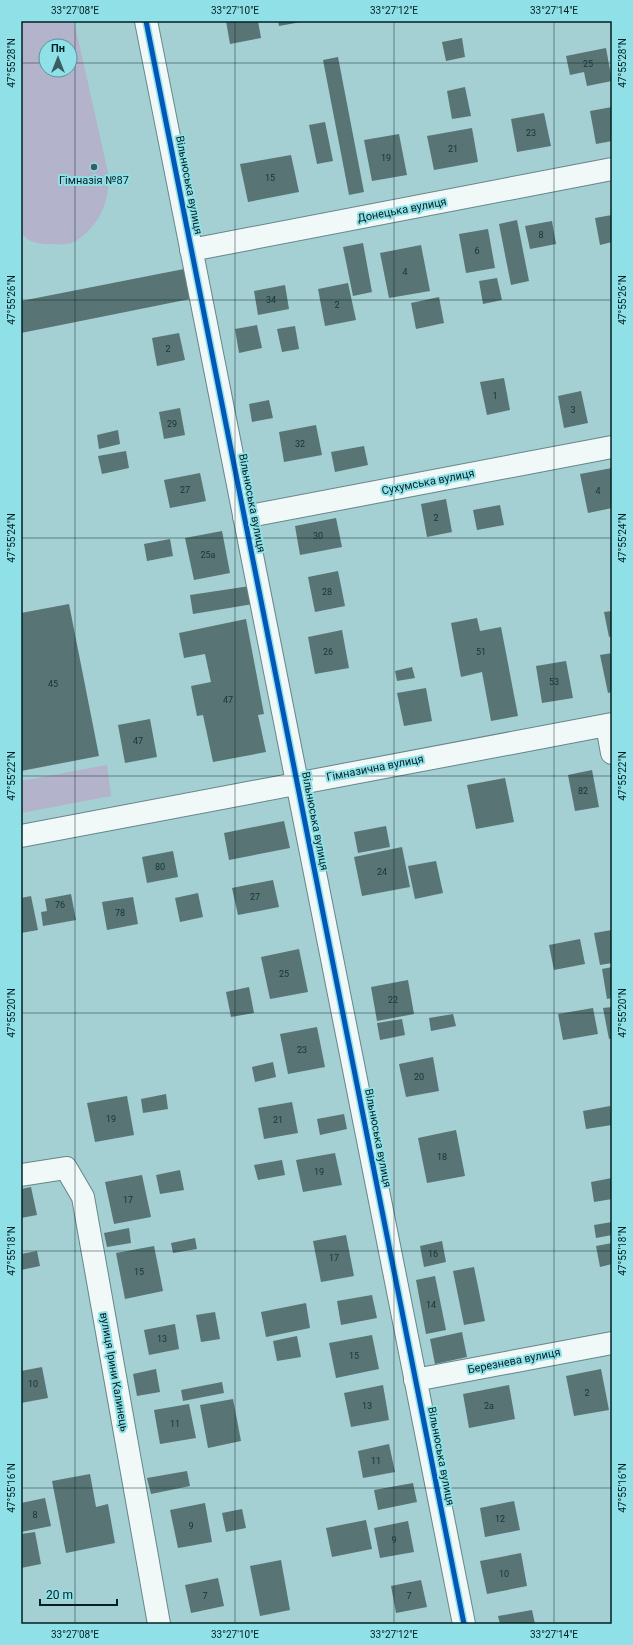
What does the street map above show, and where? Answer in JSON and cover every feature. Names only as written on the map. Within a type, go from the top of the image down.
[{"type":"street","name":"Вільнюська вулиця","points":[[146,21],[464,1624]]},
{"type":"street","name":"Донецька вулиця","points":[[192,250],[612,169]]},
{"type":"street","name":"Сухумська вулиця","points":[[244,517],[612,446]]},
{"type":"street","name":"Гімназична вулиця","points":[[21,836],[609,724]]},
{"type":"street","points":[[609,724],[612,753]]},
{"type":"street","name":"вулиця Ірини Калинець","points":[[21,1175],[66,1168],[83,1197],[159,1624]]},
{"type":"street","name":"Березнева вулиця","points":[[415,1380],[612,1343]]},
{"type":"shaded area","points":[[21,21],[74,21],[78,38],[38,38],[38,78],[78,78],[78,39],[109,177],[106,201],[97,221],[82,237],[72,243],[39,243],[31,241],[21,233]]},
{"type":"shaded area","points":[[107,765],[111,796],[21,813],[21,781]]},
{"type":"building","points":[[226,21],[258,21],[261,38],[230,44]]},
{"type":"building","points":[[278,21],[301,21],[301,22],[279,26]]},
{"type":"building","points":[[462,38],[465,57],[446,61],[442,42]]},
{"type":"building","points":[[606,48],[612,81],[587,86],[584,72],[570,75],[566,56]]},
{"type":"building","points":[[338,57],[364,192],[349,195],[323,60]]},
{"type":"building","points":[[465,87],[471,116],[452,119],[447,91]]},
{"type":"building","points":[[612,107],[612,141],[596,144],[590,111]]},
{"type":"building","points":[[544,113],[551,146],[517,152],[511,119]]},
{"type":"building","points":[[325,122],[333,161],[317,164],[309,125]]},
{"type":"building","points":[[472,128],[478,162],[434,170],[427,136]]},
{"type":"building","points":[[399,134],[407,175],[372,181],[364,140]]},
{"type":"building","points":[[291,155],[299,192],[248,202],[240,164]]},
{"type":"building","points":[[612,215],[612,242],[600,245],[595,218]]},
{"type":"building","points":[[517,220],[529,281],[511,285],[499,224]]},
{"type":"building","points":[[552,221],[556,244],[530,249],[525,226]]},
{"type":"building","points":[[488,229],[495,268],[466,273],[459,234]]},
{"type":"building","points":[[363,243],[372,292],[353,296],[343,247]]},
{"type":"building","points":[[421,245],[430,291],[389,298],[380,253]]},
{"type":"building","points":[[184,269],[190,299],[21,333],[21,301]]},
{"type":"building","points":[[497,278],[502,300],[483,304],[479,281]]},
{"type":"building","points":[[348,283],[356,320],[325,326],[318,289]]},
{"type":"building","points":[[285,285],[289,309],[258,315],[254,291]]},
{"type":"building","points":[[439,297],[444,323],[416,329],[411,303]]},
{"type":"building","points":[[257,325],[262,348],[239,353],[235,329]]},
{"type":"building","points":[[295,326],[299,349],[282,352],[277,329]]},
{"type":"building","points":[[179,333],[185,360],[157,366],[152,338]]},
{"type":"building","points":[[504,378],[510,410],[487,415],[480,382]]},
{"type":"building","points":[[581,391],[588,423],[564,428],[558,396]]},
{"type":"building","points":[[269,400],[273,418],[252,422],[249,404]]},
{"type":"building","points":[[180,408],[185,435],[164,439],[159,412]]},
{"type":"building","points":[[316,425],[322,455],[284,462],[279,432]]},
{"type":"building","points":[[118,430],[120,444],[99,449],[97,435]]},
{"type":"building","points":[[364,446],[368,465],[335,472],[331,452]]},
{"type":"building","points":[[126,451],[129,468],[102,474],[98,456]]},
{"type":"building","points":[[612,468],[612,508],[588,513],[580,474]]},
{"type":"building","points":[[200,473],[206,501],[170,508],[164,480]]},
{"type":"building","points":[[446,499],[452,532],[427,537],[421,504]]},
{"type":"building","points":[[500,505],[504,525],[477,530],[473,510]]},
{"type":"building","points":[[336,518],[342,547],[300,555],[295,526]]},
{"type":"building","points":[[222,531],[230,573],[194,580],[185,538]]},
{"type":"building","points":[[170,539],[173,556],[147,561],[144,544]]},
{"type":"building","points":[[338,571],[345,606],[315,612],[308,577]]},
{"type":"building","points":[[250,586],[253,604],[193,614],[190,595]]},
{"type":"building","points":[[69,604],[99,756],[21,771],[21,613]]},
{"type":"building","points":[[612,611],[612,636],[609,637],[604,612]]},
{"type":"building","points":[[477,618],[480,631],[501,627],[518,716],[491,721],[482,672],[461,677],[451,623]]},
{"type":"building","points":[[246,619],[264,714],[258,715],[266,752],[213,762],[203,715],[197,716],[191,686],[211,682],[205,654],[184,658],[179,633]]},
{"type":"building","points":[[342,630],[349,668],[315,674],[308,637]]},
{"type":"building","points":[[612,653],[612,692],[608,693],[600,655]]},
{"type":"building","points":[[566,661],[573,698],[542,703],[536,666]]},
{"type":"building","points":[[412,667],[415,678],[397,681],[395,671]]},
{"type":"building","points":[[426,688],[432,721],[404,726],[397,693]]},
{"type":"building","points":[[150,719],[157,757],[125,763],[118,725]]},
{"type":"building","points":[[592,770],[599,807],[575,811],[568,775]]},
{"type":"building","points":[[505,778],[514,822],[476,829],[467,785]]},
{"type":"building","points":[[284,821],[290,848],[229,860],[224,833]]},
{"type":"building","points":[[386,826],[390,847],[358,853],[354,832]]},
{"type":"building","points":[[402,847],[410,887],[362,896],[354,857]]},
{"type":"building","points":[[173,851],[178,877],[147,883],[142,857]]},
{"type":"building","points":[[436,861],[443,893],[415,899],[408,866]]},
{"type":"building","points":[[273,880],[279,907],[238,915],[232,888]]},
{"type":"building","points":[[198,893],[203,917],[180,922],[175,898]]},
{"type":"building","points":[[71,894],[76,920],[43,926],[41,912],[47,911],[45,899]]},
{"type":"building","points":[[31,896],[38,930],[21,933],[21,898]]},
{"type":"building","points":[[133,897],[138,924],[107,930],[102,902]]},
{"type":"building","points":[[612,930],[612,963],[600,965],[594,933]]},
{"type":"building","points":[[580,939],[585,964],[554,970],[549,945]]},
{"type":"building","points":[[299,949],[308,992],[270,999],[261,957]]},
{"type":"building","points":[[612,967],[612,998],[607,999],[602,969]]},
{"type":"building","points":[[408,980],[414,1014],[377,1021],[371,987]]},
{"type":"building","points":[[249,987],[254,1013],[231,1017],[226,992]]},
{"type":"building","points":[[612,1007],[612,1038],[609,1039],[603,1008]]},
{"type":"building","points":[[593,1008],[598,1034],[563,1040],[558,1014]]},
{"type":"building","points":[[453,1014],[456,1026],[431,1031],[429,1018]]},
{"type":"building","points":[[402,1019],[405,1035],[380,1040],[377,1023]]},
{"type":"building","points":[[317,1027],[325,1067],[288,1074],[280,1034]]},
{"type":"building","points":[[433,1057],[439,1091],[406,1097],[399,1064]]},
{"type":"building","points":[[273,1062],[276,1077],[255,1082],[252,1067]]},
{"type":"building","points":[[166,1094],[168,1109],[143,1113],[141,1099]]},
{"type":"building","points":[[127,1096],[134,1135],[95,1142],[87,1103]]},
{"type":"building","points":[[292,1102],[298,1133],[264,1139],[258,1108]]},
{"type":"building","points":[[610,1106],[612,1125],[586,1129],[583,1111]]},
{"type":"building","points":[[344,1114],[347,1129],[320,1135],[317,1119]]},
{"type":"building","points":[[456,1130],[465,1176],[427,1183],[418,1138]]},
{"type":"building","points":[[335,1153],[342,1185],[303,1192],[296,1160]]},
{"type":"building","points":[[282,1160],[285,1175],[258,1180],[254,1165]]},
{"type":"building","points":[[180,1170],[184,1190],[160,1194],[156,1175]]},
{"type":"building","points":[[142,1175],[151,1217],[114,1224],[105,1182]]},
{"type":"building","points":[[612,1178],[612,1199],[594,1202],[591,1182]]},
{"type":"building","points":[[31,1187],[37,1215],[21,1218],[21,1189]]},
{"type":"building","points":[[612,1222],[612,1235],[596,1238],[594,1225]]},
{"type":"building","points":[[129,1228],[131,1243],[107,1247],[104,1233]]},
{"type":"building","points":[[346,1235],[354,1276],[321,1282],[313,1241]]},
{"type":"building","points":[[195,1238],[197,1249],[173,1253],[171,1243]]},
{"type":"building","points":[[442,1241],[446,1262],[424,1267],[420,1246]]},
{"type":"building","points":[[612,1243],[612,1264],[600,1267],[596,1246]]},
{"type":"building","points":[[154,1246],[163,1291],[125,1299],[116,1253]]},
{"type":"building","points":[[37,1251],[40,1266],[21,1270],[21,1254]]},
{"type":"building","points":[[474,1267],[485,1321],[464,1325],[453,1271]]},
{"type":"building","points":[[435,1276],[446,1330],[426,1334],[416,1280]]},
{"type":"building","points":[[372,1295],[377,1318],[341,1325],[337,1301]]},
{"type":"building","points":[[306,1303],[310,1328],[266,1337],[261,1312]]},
{"type":"building","points":[[215,1312],[220,1339],[201,1342],[196,1315]]},
{"type":"building","points":[[175,1324],[179,1349],[149,1355],[144,1330]]},
{"type":"building","points":[[462,1332],[467,1357],[435,1364],[430,1339]]},
{"type":"building","points":[[372,1335],[379,1369],[336,1378],[329,1343]]},
{"type":"building","points":[[297,1336],[301,1357],[277,1361],[273,1341]]},
{"type":"building","points":[[42,1367],[48,1398],[21,1403],[21,1371]]},
{"type":"building","points":[[156,1369],[160,1392],[137,1396],[133,1374]]},
{"type":"building","points":[[601,1369],[609,1410],[574,1416],[566,1376]]},
{"type":"building","points":[[222,1382],[224,1393],[183,1401],[181,1390]]},
{"type":"building","points":[[383,1385],[389,1420],[351,1427],[344,1393]]},
{"type":"building","points":[[509,1385],[515,1419],[469,1428],[463,1394]]},
{"type":"building","points":[[233,1399],[241,1441],[208,1448],[200,1405]]},
{"type":"building","points":[[189,1404],[196,1438],[160,1444],[154,1410]]},
{"type":"building","points":[[389,1444],[395,1472],[363,1478],[358,1451]]},
{"type":"building","points":[[187,1471],[190,1486],[151,1494],[147,1478]]},
{"type":"building","points":[[90,1474],[96,1507],[108,1504],[115,1543],[66,1553],[52,1481]]},
{"type":"building","points":[[413,1483],[417,1502],[378,1510],[374,1490]]},
{"type":"building","points":[[45,1498],[51,1526],[21,1532],[21,1503]]},
{"type":"building","points":[[514,1501],[520,1530],[485,1537],[480,1508]]},
{"type":"building","points":[[205,1503],[212,1542],[178,1548],[170,1510]]},
{"type":"building","points":[[242,1509],[246,1528],[226,1532],[222,1513]]},
{"type":"building","points":[[366,1520],[372,1549],[332,1557],[326,1528]]},
{"type":"building","points":[[408,1521],[414,1552],[380,1558],[374,1528]]},
{"type":"building","points":[[35,1532],[41,1564],[21,1568],[21,1534]]},
{"type":"building","points":[[521,1553],[527,1586],[487,1594],[480,1561]]},
{"type":"building","points":[[281,1560],[290,1610],[260,1616],[250,1566]]},
{"type":"building","points":[[218,1578],[224,1606],[191,1613],[185,1585]]},
{"type":"building","points":[[421,1580],[427,1607],[396,1613],[391,1586]]},
{"type":"building","points":[[532,1610],[535,1624],[500,1624],[498,1616]]},
{"type":"cycle path","points":[[146,21],[464,1624]]},
{"type":"place","name":"Гімназія №87","points":[[94,167]]}]
